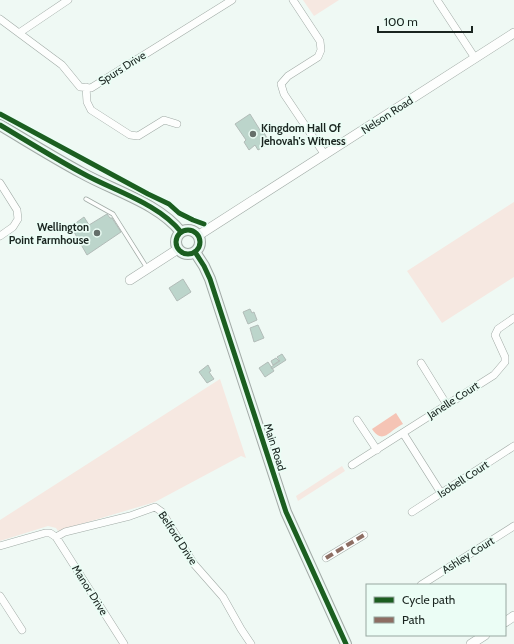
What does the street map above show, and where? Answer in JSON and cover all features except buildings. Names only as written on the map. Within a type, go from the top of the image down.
[{"type":"main road","points":[[1,127],[82,173],[150,207],[166,217],[181,232]]},
{"type":"main road","points":[[188,230],[196,232],[199,235],[200,246],[192,254],[184,253],[178,249],[176,242],[178,235],[181,232],[188,230]]},
{"type":"main road","name":"Main Road","points":[[195,252],[210,279],[286,512],[346,644]]},
{"type":"street","points":[[18,33],[68,0]]},
{"type":"street","name":"Spurs Drive","points":[[0,19],[62,65],[80,87],[91,88],[232,0]]},
{"type":"street","points":[[293,0],[320,41],[321,50],[318,57],[288,76],[281,84],[284,94],[325,154]]},
{"type":"street","points":[[438,0],[475,58]]},
{"type":"street","name":"Nelson Road","points":[[199,235],[514,33]]},
{"type":"street","points":[[86,88],[87,102],[91,110],[130,134],[138,136],[164,120],[177,124]]},
{"type":"street","points":[[0,183],[17,210],[18,219],[13,227],[0,236]]},
{"type":"street","points":[[130,280],[178,249]]},
{"type":"street","name":"Janelle Court","points":[[352,465],[494,375],[506,362],[496,335],[498,329],[514,318]]},
{"type":"street","points":[[421,363],[447,405]]},
{"type":"street","points":[[357,420],[377,450]]},
{"type":"street","points":[[403,433],[441,493]]},
{"type":"street","name":"Isobell Court","points":[[412,512],[514,446]]},
{"type":"street","name":"Belford Drive","points":[[0,546],[45,534],[50,534],[56,537],[65,532],[130,516],[151,507],[158,508],[162,512],[194,564],[223,597],[241,630],[251,644]]},
{"type":"street","name":"Ashley Court","points":[[423,584],[514,526]]},
{"type":"street","points":[[326,558],[364,535]]},
{"type":"street","name":"Manor Drive","points":[[56,537],[124,644]]},
{"type":"street","points":[[0,596],[22,630]]},
{"type":"street","points":[[471,644],[483,636]]},
{"type":"lane","points":[[86,199],[113,214],[147,269]]},
{"type":"shaded area","points":[[303,0],[339,0],[314,16]]},
{"type":"shaded area","points":[[514,202],[514,277],[442,323],[407,271]]},
{"type":"shaded area","points":[[220,379],[246,458],[241,456],[155,502],[58,531],[56,528],[48,526],[0,541],[0,520]]},
{"type":"shaded area","points":[[396,413],[403,424],[386,435],[379,436],[376,434],[372,429]]},
{"type":"shaded area","points":[[342,466],[345,471],[298,501],[296,496]]},
{"type":"marked path","points":[[326,558],[364,535]]},
{"type":"cycle path","points":[[0,114],[169,204],[179,213],[204,224]]},
{"type":"cycle path","points":[[0,125],[94,180],[148,205],[160,213],[181,232]]},
{"type":"cycle path","points":[[188,230],[197,233],[200,242],[197,251],[188,254],[179,251],[176,242],[179,233],[188,230]]},
{"type":"cycle path","points":[[195,252],[210,279],[286,512],[346,644]]},
{"type":"place","name":"Kingdom Hall Of Jehovah's Witness","points":[[253,134]]},
{"type":"place","name":"Wellington Point Farmhouse","points":[[97,233]]}]
